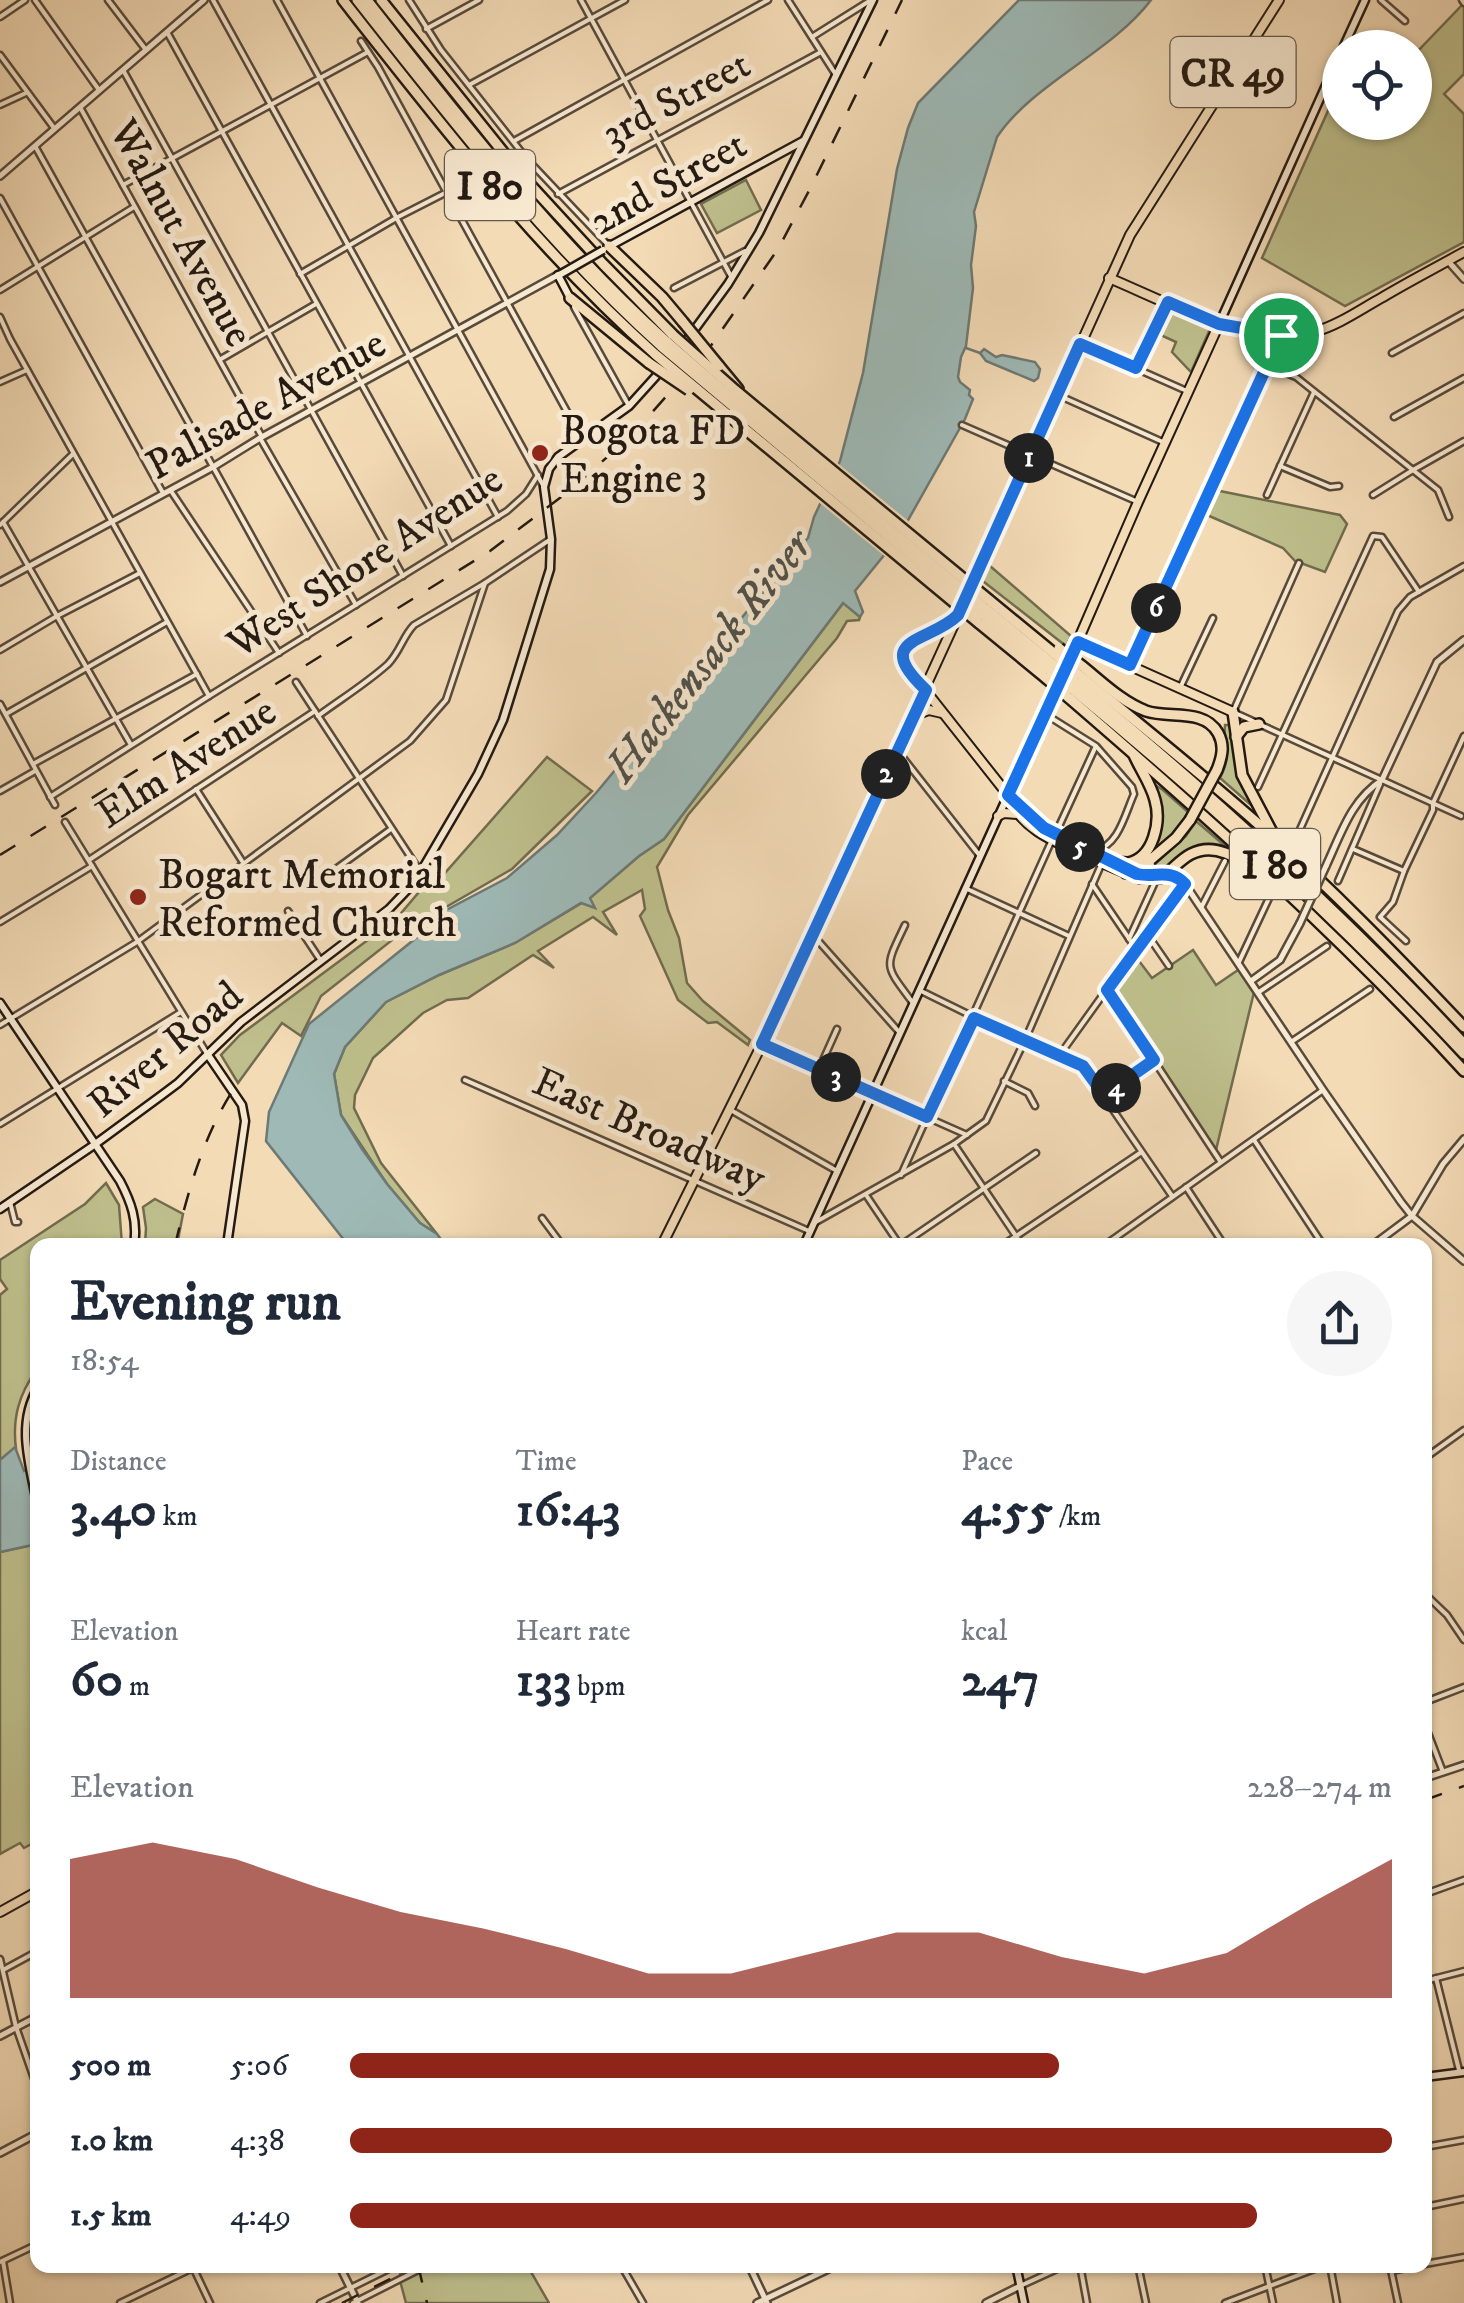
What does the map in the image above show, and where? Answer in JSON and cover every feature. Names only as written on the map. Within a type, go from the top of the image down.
[{"type":"highway","name":"I 80","points":[[342,0],[510,209],[585,289],[984,611],[1036,639],[1052,663]]},
{"type":"highway","name":"I 80","points":[[357,0],[512,194],[587,275],[733,420],[1216,787],[1362,922],[1464,1027]]},
{"type":"highway","name":"I 80","points":[[367,0],[529,202],[661,348],[750,402],[984,611]]},
{"type":"highway","name":"I 80","points":[[381,0],[534,190],[612,274],[661,348]]},
{"type":"highway","points":[[606,248],[662,297],[750,402]]},
{"type":"highway","points":[[570,298],[661,348]]},
{"type":"highway","points":[[1052,663],[1075,681],[1144,710],[1202,718],[1220,736],[1223,748],[1217,770],[1190,820],[1176,838],[1128,872]]},
{"type":"highway","name":"I 80","points":[[1075,681],[1132,752],[1289,893],[1464,1071]]},
{"type":"highway","name":"I 80","points":[[1075,681],[1288,866],[1464,1044]]},
{"type":"highway","name":"I 80","points":[[1075,681],[1266,856],[1464,1054]]},
{"type":"highway","points":[[1233,712],[1245,783],[1278,842]]},
{"type":"highway","points":[[1235,740],[1244,728],[1259,724]]},
{"type":"highway","points":[[1107,862],[1127,863],[1140,856],[1151,842],[1156,825],[1155,800],[1132,752]]},
{"type":"highway","points":[[1156,854],[1148,866],[1161,876],[1207,848],[1226,852],[1289,893]]},
{"type":"highway","points":[[1182,860],[1179,867],[1183,882]]},
{"type":"main road","name":"West Shore Avenue","points":[[544,486],[552,462],[629,406],[700,324],[732,278],[750,249],[872,0]]},
{"type":"main road","name":"CR 49","points":[[1109,278],[1144,210],[1279,0]]},
{"type":"main road","points":[[1351,30],[1364,0]]},
{"type":"main road","points":[[807,1238],[1322,95]]},
{"type":"main road","name":"2nd Street","points":[[559,274],[804,140]]},
{"type":"main road","points":[[665,1238],[762,1044],[926,690],[1109,278],[1219,324],[1281,335],[1304,334],[1333,324],[1464,252]]},
{"type":"main road","points":[[559,274],[570,298]]},
{"type":"main road","name":"River Road","points":[[0,1209],[94,1146],[178,1082],[240,1022],[410,888],[496,738],[548,579],[551,539],[544,486]]},
{"type":"main road","points":[[958,615],[950,623],[912,640],[903,657],[906,670],[1008,795],[1034,821],[1054,838],[1107,862]]},
{"type":"main road","points":[[1078,642],[1233,712]]},
{"type":"main road","points":[[913,716],[929,710],[946,716]]},
{"type":"main road","points":[[991,774],[1004,778],[1019,771]]},
{"type":"main road","points":[[1008,795],[1012,806],[1030,826],[1140,879],[1161,876]]},
{"type":"main road","points":[[998,816],[1013,812],[1019,815]]},
{"type":"main road","points":[[0,1003],[128,1196],[134,1238]]},
{"type":"main road","points":[[208,1055],[242,1105],[245,1121],[228,1238]]},
{"type":"main road","points":[[30,1402],[26,1420],[30,1463]]},
{"type":"main road","points":[[0,1912],[30,1895]]},
{"type":"main road","points":[[1432,2076],[1462,2072]]},
{"type":"main road","points":[[1018,2273],[1024,2303]]},
{"type":"street","points":[[0,17],[24,0]]},
{"type":"street","points":[[35,0],[100,90]]},
{"type":"street","points":[[108,0],[146,50]]},
{"type":"street","points":[[0,176],[204,0]]},
{"type":"street","points":[[213,0],[498,517]]},
{"type":"street","points":[[277,0],[544,486]]},
{"type":"street","points":[[409,0],[512,141],[606,248]]},
{"type":"street","points":[[426,28],[479,0]]},
{"type":"street","points":[[581,0],[732,278]]},
{"type":"street","points":[[469,86],[626,0]]},
{"type":"street","points":[[512,141],[768,0]]},
{"type":"street","points":[[788,0],[836,75]]},
{"type":"street","points":[[812,37],[872,0]]},
{"type":"street","points":[[1381,0],[1404,21]]},
{"type":"street","points":[[167,32],[451,546]]},
{"type":"street","points":[[361,41],[582,440]]},
{"type":"street","points":[[122,185],[368,52]]},
{"type":"street","name":"3rd Street","points":[[558,194],[821,52]]},
{"type":"street","points":[[0,55],[54,129]]},
{"type":"street","points":[[123,70],[403,576]]},
{"type":"street","points":[[0,105],[26,92]]},
{"type":"street","name":"Walnut Avenue","points":[[80,107],[356,605]]},
{"type":"street","points":[[36,146],[307,636]]},
{"type":"street","points":[[300,274],[446,192]]},
{"type":"street","points":[[0,198],[163,493]]},
{"type":"street","points":[[0,290],[134,207]]},
{"type":"street","points":[[674,288],[750,249]]},
{"type":"street","points":[[1448,261],[1464,279]]},
{"type":"street","name":"Palisade Avenue","points":[[0,582],[559,274]]},
{"type":"street","points":[[570,298],[629,406]]},
{"type":"street","points":[[1136,368],[1168,302]]},
{"type":"street","points":[[219,360],[316,304]]},
{"type":"street","points":[[1392,354],[1464,313]]},
{"type":"street","points":[[0,317],[209,696]]},
{"type":"street","points":[[1130,665],[1281,335]]},
{"type":"street","points":[[1080,344],[1189,392]]},
{"type":"street","points":[[1266,365],[1296,377],[1438,490],[1449,517]]},
{"type":"street","points":[[0,382],[27,370]]},
{"type":"street","points":[[1394,416],[1464,378]]},
{"type":"street","points":[[1267,496],[1314,392]]},
{"type":"street","points":[[1057,394],[1165,444]]},
{"type":"street","points":[[962,426],[1138,502]]},
{"type":"street","points":[[1374,495],[1464,441]]},
{"type":"street","points":[[74,454],[2,523],[131,745]]},
{"type":"street","points":[[1280,466],[1330,488],[1339,486]]},
{"type":"street","name":"West Shore Avenue","points":[[50,797],[498,517],[519,502],[538,475]]},
{"type":"street","points":[[170,489],[279,654]]},
{"type":"street","points":[[1258,787],[1373,536],[1382,537],[1418,592]]},
{"type":"street","name":"Elm Avenue","points":[[0,922],[196,789],[316,714],[390,661],[414,624],[551,539]]},
{"type":"street","points":[[1299,563],[1233,712],[1461,816]]},
{"type":"street","points":[[1297,836],[1398,611],[1406,600],[1464,566]]},
{"type":"street","points":[[0,650],[140,573]]},
{"type":"street","points":[[0,1025],[137,942],[410,741],[446,700],[484,584]]},
{"type":"street","points":[[1180,688],[1213,618]]},
{"type":"street","points":[[6,714],[167,622]]},
{"type":"street","points":[[1338,881],[1437,662],[1464,640]]},
{"type":"street","points":[[0,792],[34,767],[196,674]]},
{"type":"street","points":[[296,682],[420,872]]},
{"type":"street","points":[[0,704],[55,806]]},
{"type":"street","points":[[1045,714],[1096,746],[1134,794],[1113,841],[1106,848],[1085,850]]},
{"type":"street","points":[[1406,941],[1380,917],[1391,906],[1464,736]]},
{"type":"street","points":[[901,1175],[1096,746]]},
{"type":"street","points":[[897,750],[980,856]]},
{"type":"street","points":[[1251,981],[1280,960],[1350,813],[1360,798],[1382,780]]},
{"type":"street","points":[[196,789],[243,862]]},
{"type":"street","points":[[1350,813],[1360,806],[1369,810]]},
{"type":"street","points":[[65,822],[208,1055]]},
{"type":"street","points":[[322,879],[391,828]]},
{"type":"street","points":[[1352,848],[1404,871]]},
{"type":"street","points":[[1202,908],[1224,861]]},
{"type":"street","points":[[814,1223],[954,1144],[986,1121],[1092,884],[1107,862]]},
{"type":"street","points":[[1128,939],[1161,876],[1183,882],[1412,1216],[1464,1261]]},
{"type":"street","points":[[1060,1056],[1183,882]]},
{"type":"street","points":[[1092,884],[1136,949]]},
{"type":"street","points":[[965,888],[1069,936]]},
{"type":"street","points":[[1239,962],[1270,896]]},
{"type":"street","points":[[288,912],[321,960]]},
{"type":"street","points":[[905,925],[888,959],[893,977],[913,1004]]},
{"type":"street","points":[[812,934],[900,1033]]},
{"type":"street","points":[[1148,934],[1169,966]]},
{"type":"street","points":[[1258,992],[1326,946]]},
{"type":"street","points":[[1292,1042],[1370,989]]},
{"type":"street","points":[[919,990],[1087,1069],[1172,1196]]},
{"type":"street","points":[[1107,990],[1220,1162]]},
{"type":"street","points":[[0,1124],[181,1012]]},
{"type":"street","points":[[819,1069],[837,1029]]},
{"type":"street","points":[[762,1044],[967,1135]]},
{"type":"street","points":[[1104,1095],[1154,1060]]},
{"type":"street","name":"East Broadway","points":[[466,1080],[810,1232]]},
{"type":"street","points":[[1004,1080],[1028,1093],[1036,1106]]},
{"type":"street","points":[[1115,1238],[1323,1090]]},
{"type":"street","points":[[730,1109],[837,1170]]},
{"type":"street","points":[[1253,1139],[1317,1238]]},
{"type":"street","points":[[1382,1238],[1412,1216],[1462,1142]]},
{"type":"street","points":[[954,1144],[1016,1236]]},
{"type":"street","points":[[1013,1238],[1142,1151]]},
{"type":"street","points":[[910,1238],[1036,1154]]},
{"type":"street","points":[[1186,1187],[1219,1238]]},
{"type":"street","points":[[866,1194],[895,1238]]},
{"type":"street","points":[[10,1202],[18,1222]]},
{"type":"street","points":[[542,1218],[557,1238]]},
{"type":"street","points":[[1432,1453],[1464,1430]]},
{"type":"street","points":[[1432,1601],[1454,1623],[1464,1640]]},
{"type":"street","points":[[1432,1699],[1464,1688]]},
{"type":"street","points":[[1432,1743],[1443,1772]]},
{"type":"street","points":[[1432,1776],[1464,1764]]},
{"type":"street","points":[[1432,1891],[1464,1880]]},
{"type":"street","points":[[3,1970],[30,1955]]},
{"type":"street","points":[[0,1959],[30,2067]]},
{"type":"street","points":[[1432,1979],[1464,1971]]},
{"type":"street","points":[[1436,1978],[1462,2072]]},
{"type":"street","points":[[0,2036],[30,2020]]},
{"type":"street","points":[[0,2153],[30,2137]]},
{"type":"street","points":[[1432,2147],[1464,2140]]},
{"type":"street","points":[[1432,2205],[1464,2199]]},
{"type":"street","points":[[10,2303],[1,2262],[30,2248]]},
{"type":"street","points":[[1432,2263],[1464,2257]]},
{"type":"street","points":[[120,2303],[178,2273]]},
{"type":"street","points":[[195,2273],[210,2303]]},
{"type":"street","points":[[343,2273],[356,2302],[412,2273]]},
{"type":"street","points":[[320,2303],[381,2273]]},
{"type":"street","points":[[625,2273],[644,2303]]},
{"type":"street","points":[[753,2273],[766,2301]]},
{"type":"street","points":[[757,2303],[820,2273]]},
{"type":"street","points":[[986,2303],[1048,2273]]},
{"type":"street","points":[[1082,2273],[1088,2303]]},
{"type":"street","points":[[1140,2273],[1146,2303]]},
{"type":"street","points":[[1268,2273],[1273,2303]]},
{"type":"street","points":[[1225,2303],[1305,2273]]},
{"type":"street","points":[[1329,2273],[1337,2303]]},
{"type":"street","points":[[1391,2273],[1398,2303]]},
{"type":"green space","points":[[1464,3],[1464,74],[1444,94],[1464,114],[1464,242],[1345,306],[1262,258],[1322,124],[1322,140],[1432,140],[1432,36]]},
{"type":"green space","points":[[746,180],[761,210],[717,233],[701,204]]},
{"type":"green space","points":[[1168,310],[1210,329],[1191,372],[1172,352],[1176,342],[1156,333]]},
{"type":"green space","points":[[1211,487],[1340,515],[1347,524],[1325,572],[1295,561],[1283,548],[1200,512]]},
{"type":"green space","points":[[990,566],[1071,636],[1066,646],[979,578]]},
{"type":"green space","points":[[844,602],[859,620],[847,621],[837,638],[688,815],[657,867],[679,938],[687,983],[750,1040],[748,1045],[717,1022],[708,1023],[678,1000],[640,916],[645,909],[642,890],[603,912],[617,935],[593,917],[538,951],[554,968],[533,955],[468,998],[447,1000],[423,1013],[373,1058],[355,1095],[354,1108],[381,1163],[437,1234],[420,1223],[387,1184],[341,1115],[334,1074],[345,1047],[386,1002],[515,943],[590,898],[664,839]]},
{"type":"green space","points":[[1225,725],[1231,725],[1236,767],[1251,805],[1220,778],[1227,756]]},
{"type":"green space","points":[[547,757],[592,791],[512,869],[401,933],[321,996],[301,1036],[282,1023],[238,1083],[221,1055],[240,1035],[396,919],[431,878],[437,882]]},
{"type":"green space","points":[[1150,782],[1188,812],[1176,833],[1145,857],[1157,837]]},
{"type":"green space","points":[[1196,821],[1231,851],[1197,847],[1157,871],[1154,865],[1186,836]]},
{"type":"green space","points":[[1193,950],[1216,985],[1241,968],[1255,988],[1216,1150],[1108,987],[1133,953],[1152,978]]},
{"type":"green space","points":[[106,1183],[119,1205],[121,1238],[33,1238],[85,1204]]},
{"type":"green space","points":[[155,1199],[183,1214],[178,1238],[145,1238],[143,1207]]},
{"type":"green space","points":[[30,1240],[30,1381],[18,1407],[16,1449],[0,1460],[0,1295],[7,1289],[0,1279],[0,1260]]},
{"type":"green space","points":[[30,1546],[30,1845],[24,1848],[20,1843],[0,1854],[0,1552]]},
{"type":"green space","points":[[401,2273],[532,2273],[549,2303],[406,2303]]},
{"type":"water","points":[[1019,0],[1151,0],[1115,36],[1030,101],[997,137],[974,212],[973,288],[958,377],[973,399],[898,538],[855,591],[863,612],[860,617],[843,603],[664,839],[590,898],[595,908],[581,903],[515,943],[386,1002],[345,1047],[334,1074],[341,1115],[387,1184],[420,1223],[440,1238],[342,1238],[266,1141],[269,1112],[309,1024],[421,934],[435,916],[507,878],[557,835],[808,538],[840,461],[863,373],[897,169],[918,103]]},
{"type":"water","points":[[984,349],[996,357],[1035,362],[1040,369],[1038,378],[1034,381],[986,361],[980,353]]},
{"type":"water","points":[[15,1447],[24,1471],[30,1469],[30,1546],[0,1552],[0,1460]]},
{"type":"pier","points":[[835,461],[912,524],[888,559],[816,500]]},
{"type":"waterway","points":[[966,348],[980,353]]},
{"type":"railway","points":[[0,855],[490,551],[569,491],[632,435],[710,347],[778,249],[902,0]]},
{"type":"railway","points":[[177,1238],[207,1141],[237,1084]]},
{"type":"railway","points":[[1432,1797],[1464,1786]]},
{"type":"railway","points":[[342,2303],[402,2273]]},
{"type":"railway","points":[[420,2273],[427,2303]]},
{"type":"place","name":"Bogota FD Engine 3","points":[[540,453]]},
{"type":"place","name":"Bogart Memorial Reformed Church","points":[[138,897]]},
{"type":"route","points":[[1168,302],[1232,328],[1281,335],[1130,665],[1078,642],[1008,795],[1034,821],[1055,834],[1137,874],[1169,873],[1185,884],[1107,990],[1154,1060],[1104,1095],[1083,1066],[974,1018],[927,1117],[762,1044],[926,690],[906,670],[903,657],[907,646],[958,615],[1080,344],[1136,368],[1168,302]]},
{"type":"water label","name":"Hackensack River","points":[[707,655]]}]
